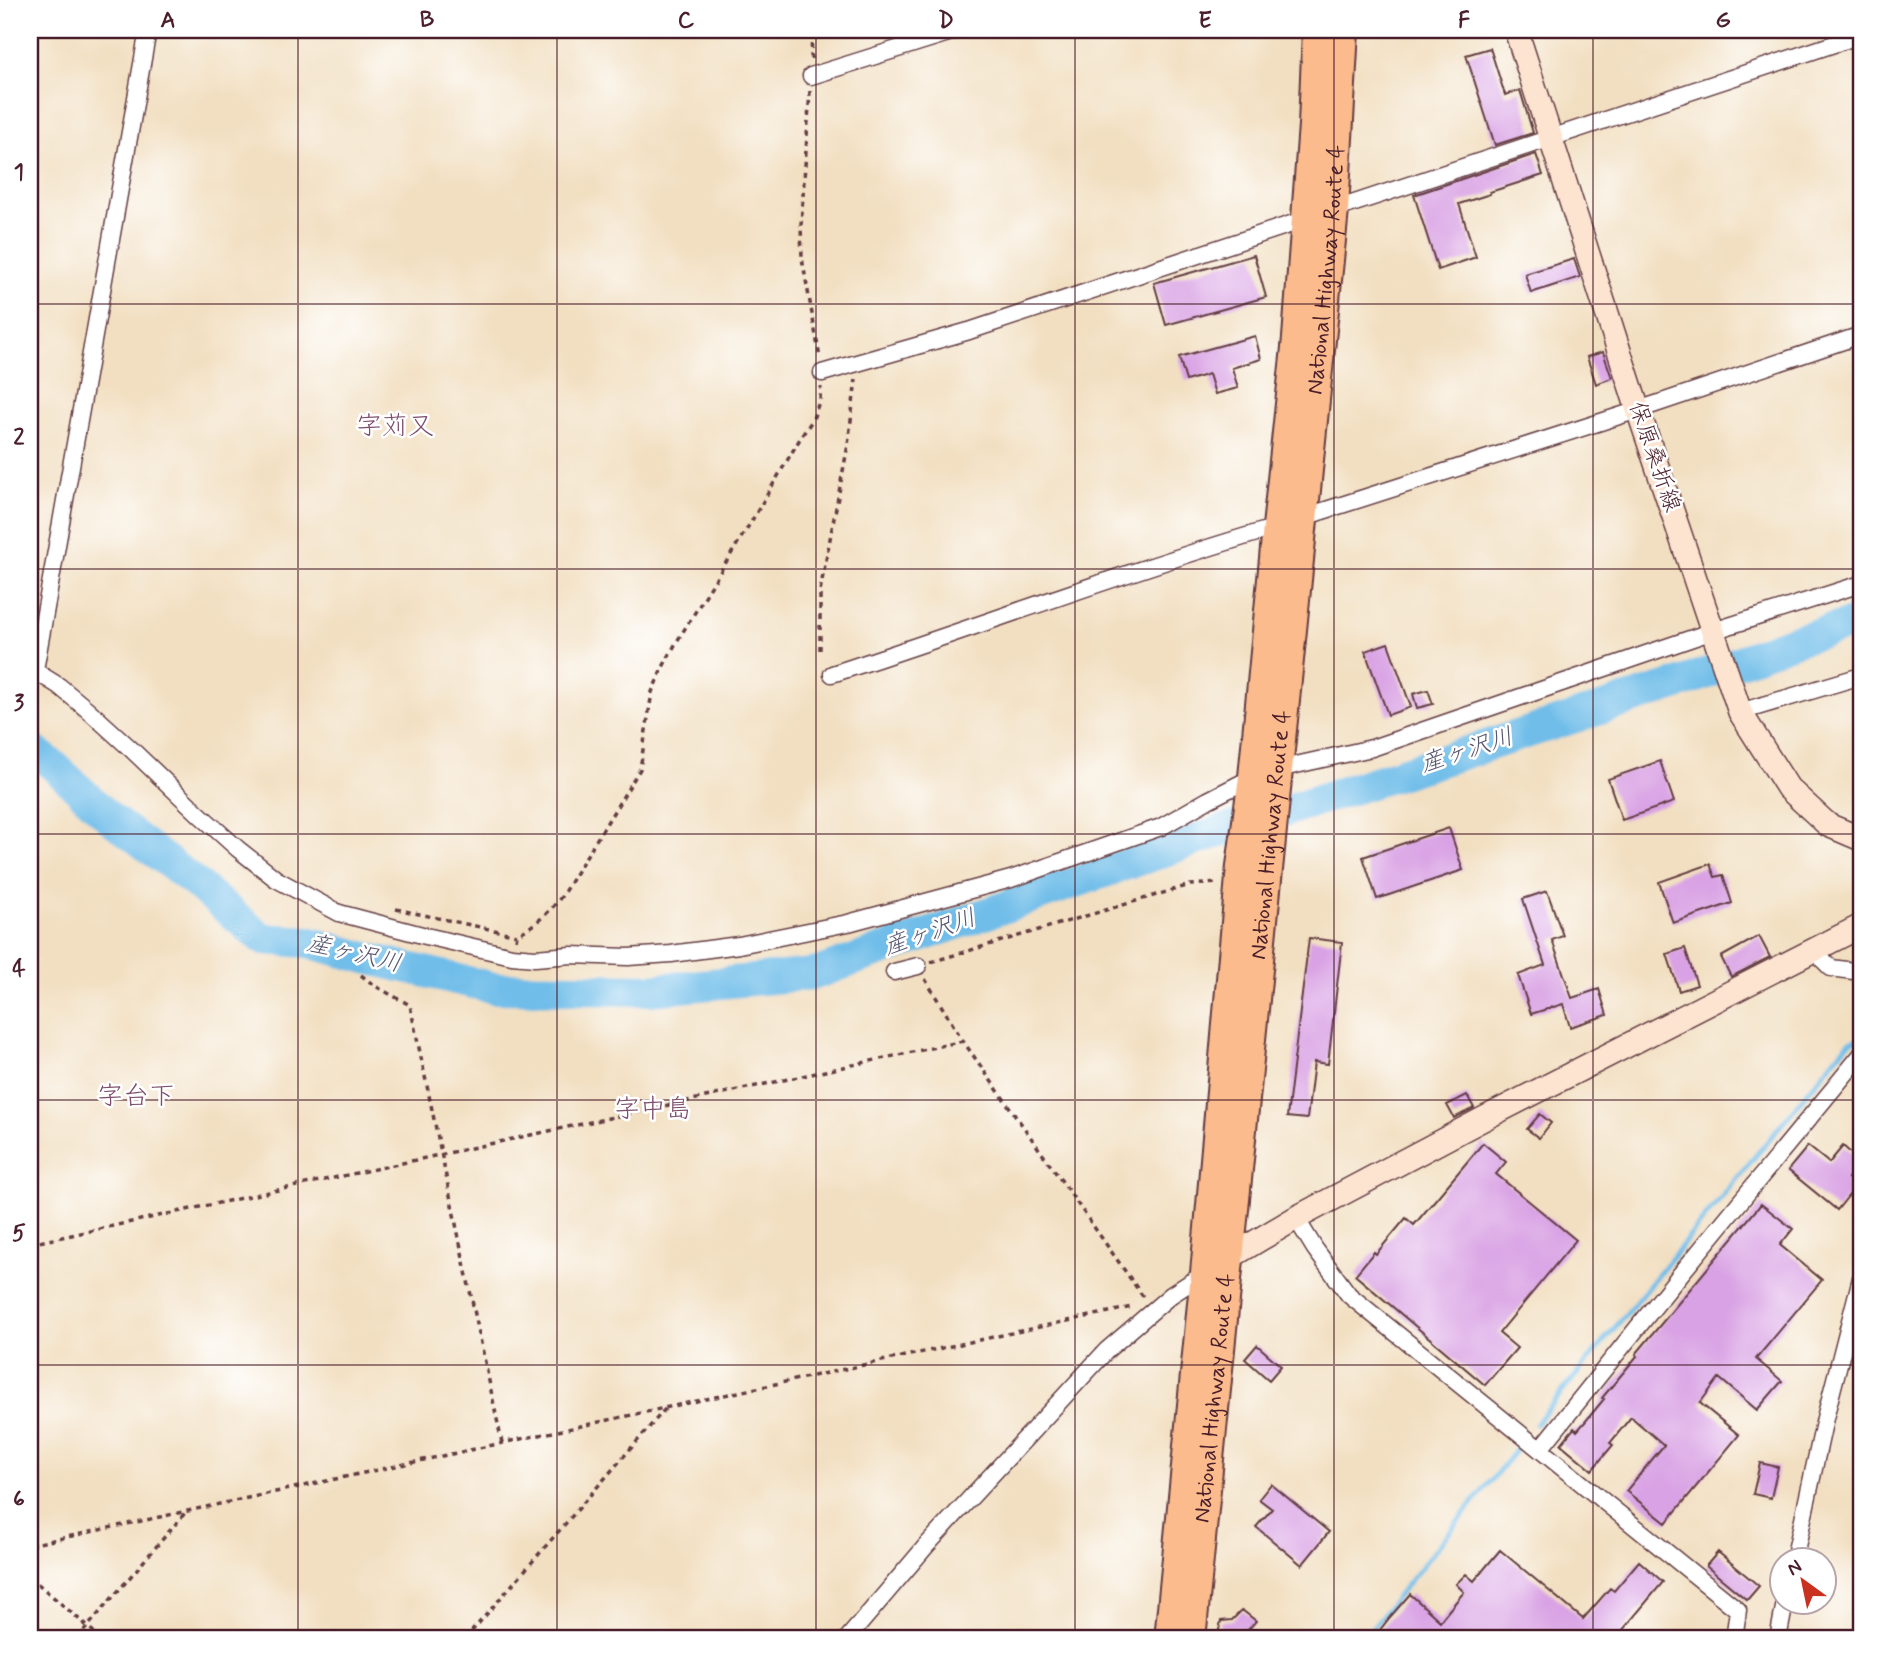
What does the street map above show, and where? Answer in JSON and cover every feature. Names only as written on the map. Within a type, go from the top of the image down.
[{"type":"highway","name":"National Highway Route 4","points":[[1191,1639],[1269,856],[1265,779],[1277,527],[1297,338],[1313,125],[1317,30]]},
{"type":"highway","name":"National Highway Route 4","points":[[1169,1639],[1240,873],[1265,779],[1304,517],[1334,210],[1344,30]]},
{"type":"main road","name":"保原桑折線","points":[[1516,30],[1638,410],[1740,712],[1788,788],[1828,825],[1861,839]]},
{"type":"main road","points":[[1205,1273],[1297,1218],[1483,1119],[1861,926]]},
{"type":"street","points":[[148,30],[32,669],[59,686],[88,710],[218,832],[276,879],[339,913],[512,956],[535,958],[671,954],[739,945],[848,923],[1011,878],[1143,835],[1208,800],[1265,779],[1372,748],[1861,584]]},
{"type":"street","points":[[811,76],[958,30]]},
{"type":"street","points":[[822,373],[969,331],[1861,35]]},
{"type":"street","points":[[1304,517],[1861,335]]},
{"type":"street","points":[[832,674],[917,647],[1064,594],[1277,527]]},
{"type":"street","points":[[1740,712],[1861,676]]},
{"type":"street","points":[[1813,950],[1831,968],[1861,972]]},
{"type":"street","points":[[894,972],[918,966]]},
{"type":"street","points":[[1540,1449],[1861,1055]]},
{"type":"street","points":[[1297,1218],[1315,1249],[1349,1295],[1738,1610],[1734,1639]]},
{"type":"street","points":[[847,1639],[926,1546],[1107,1350],[1171,1295],[1205,1273]]},
{"type":"street","points":[[1797,1546],[1825,1418],[1861,1278]]},
{"type":"street","points":[[1778,1639],[1782,1616]]},
{"type":"path","points":[[392,908],[517,935],[531,928],[549,912],[640,769],[652,692],[662,669],[813,419],[820,399],[822,373],[806,282],[801,225],[813,30]]},
{"type":"path","points":[[820,650],[820,591],[848,445],[858,363]]},
{"type":"path","points":[[1152,1310],[962,1041],[918,966],[1190,885],[1240,873]]},
{"type":"path","points":[[512,956],[517,935]]},
{"type":"path","points":[[360,975],[410,1005],[502,1443]]},
{"type":"path","points":[[30,1244],[962,1041]]},
{"type":"path","points":[[30,1545],[1130,1307],[1152,1310]]},
{"type":"path","points":[[465,1639],[666,1408]]},
{"type":"path","points":[[77,1639],[186,1511]]},
{"type":"path","points":[[30,1577],[102,1639]]},
{"type":"building","points":[[1490,48],[1505,95],[1520,90],[1533,133],[1495,145],[1466,55]]},
{"type":"building","points":[[1536,154],[1543,175],[1459,204],[1476,257],[1438,270],[1414,195]]},
{"type":"building","points":[[1254,255],[1266,297],[1166,325],[1154,283]]},
{"type":"building","points":[[1574,259],[1580,277],[1531,293],[1525,274]]},
{"type":"building","points":[[1255,336],[1261,359],[1232,368],[1238,388],[1215,394],[1209,374],[1186,381],[1179,357]]},
{"type":"building","points":[[1603,352],[1612,378],[1596,384],[1587,357]]},
{"type":"building","points":[[1388,643],[1411,707],[1388,715],[1365,651]]},
{"type":"building","points":[[1428,690],[1433,704],[1417,708],[1413,694]]},
{"type":"building","points":[[1660,761],[1674,802],[1622,820],[1608,779]]},
{"type":"building","points":[[1449,828],[1463,870],[1377,899],[1363,857]]},
{"type":"building","points":[[1710,864],[1715,877],[1723,875],[1732,903],[1673,923],[1659,882]]},
{"type":"building","points":[[1547,891],[1563,936],[1552,940],[1572,998],[1599,989],[1607,1015],[1570,1027],[1563,1004],[1531,1014],[1518,975],[1545,965],[1523,899]]},
{"type":"building","points":[[1759,936],[1770,957],[1731,977],[1721,957]]},
{"type":"building","points":[[1309,938],[1342,942],[1328,1064],[1314,1062],[1307,1119],[1287,1117]]},
{"type":"building","points":[[1685,948],[1697,985],[1679,991],[1667,954]]},
{"type":"building","points":[[1467,1095],[1474,1108],[1454,1118],[1447,1105]]},
{"type":"building","points":[[1540,1114],[1551,1123],[1539,1138],[1527,1129]]},
{"type":"building","points":[[1483,1143],[1506,1162],[1496,1174],[1576,1240],[1499,1333],[1517,1348],[1485,1385],[1355,1275],[1406,1218],[1414,1225]]},
{"type":"building","points":[[1808,1146],[1829,1163],[1843,1146],[1861,1162],[1848,1178],[1857,1185],[1837,1210],[1788,1170]]},
{"type":"building","points":[[1761,1204],[1793,1229],[1780,1245],[1822,1280],[1756,1359],[1782,1381],[1757,1410],[1719,1378],[1700,1403],[1739,1435],[1666,1523],[1626,1491],[1664,1445],[1631,1417],[1592,1470],[1561,1444],[1574,1428],[1577,1431],[1585,1422],[1636,1354]]},
{"type":"building","points":[[1257,1345],[1281,1366],[1269,1380],[1245,1359]]},
{"type":"building","points":[[1760,1463],[1778,1467],[1771,1498],[1753,1494]]},
{"type":"building","points":[[1271,1484],[1329,1532],[1302,1565],[1256,1527],[1272,1509],[1259,1499]]},
{"type":"building","points":[[1500,1550],[1583,1619],[1610,1588],[1614,1591],[1639,1561],[1663,1582],[1621,1632],[1630,1639],[1373,1639],[1410,1594],[1440,1621],[1464,1592],[1456,1584],[1466,1574],[1474,1581]]},
{"type":"building","points":[[1718,1552],[1759,1586],[1747,1600],[1706,1566]]},
{"type":"building","points":[[1242,1610],[1256,1621],[1240,1639],[1217,1639],[1221,1621],[1232,1620]]},
{"type":"waterway","name":"産ヶ沢川","points":[[30,748],[54,766],[110,818],[263,939],[307,942],[494,988],[650,990],[814,974],[1216,833],[1681,683],[1796,640],[1861,621]]},
{"type":"waterway","points":[[1536,1424],[1843,1049],[1850,1042],[1861,1040]]},
{"type":"waterway","points":[[1363,1639],[1518,1447]]},
{"type":"district","name":"字苅又","points":[[395,427]]},
{"type":"district","name":"字台下","points":[[136,1097]]},
{"type":"district","name":"字中島","points":[[653,1110]]}]
